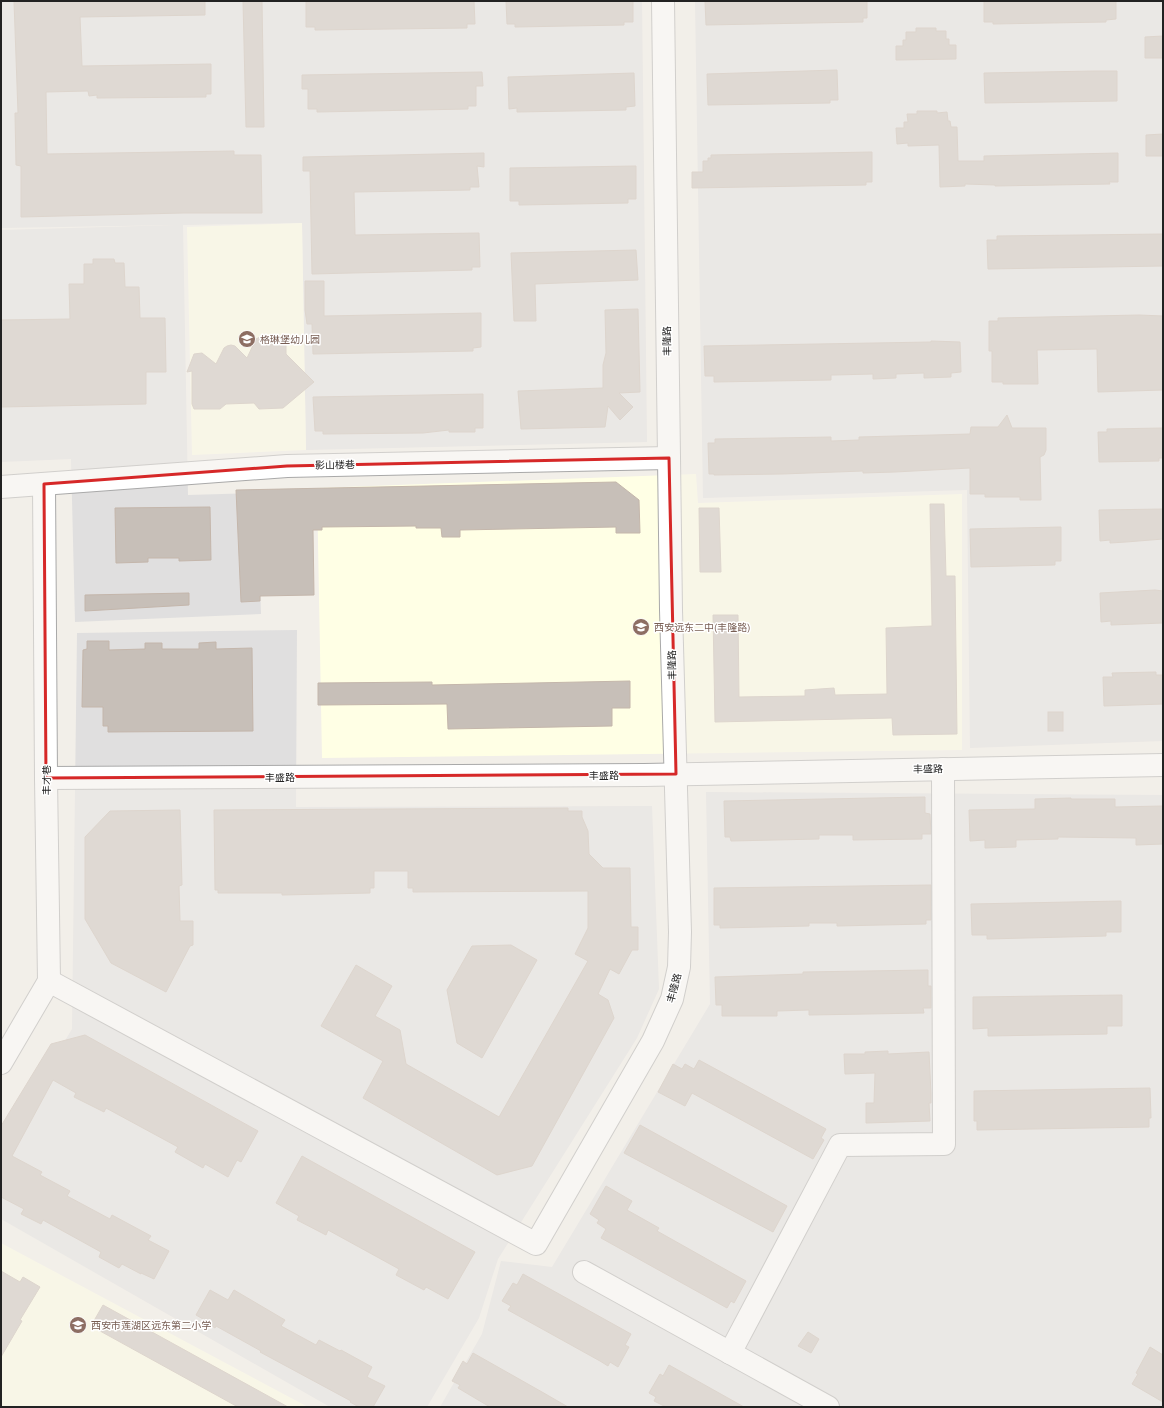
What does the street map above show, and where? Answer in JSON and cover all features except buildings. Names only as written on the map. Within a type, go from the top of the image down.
[{"type":"street","name":"丰隆路","points":[[49,981],[536,1244],[653,1041],[672,999],[679,967],[680,932],[671,610],[663,1]]},
{"type":"street","name":"影山楼巷","points":[[1,487],[287,466],[669,458]]},
{"type":"street","name":"丰才巷","points":[[44,484],[49,981]]},
{"type":"street","name":"丰盛路","points":[[46,778],[676,774],[1163,765]]},
{"type":"street","points":[[730,1353],[840,1145],[944,1144],[943,769]]},
{"type":"street","points":[[1,1063],[49,981]]},
{"type":"street","points":[[584,1272],[828,1407]]},
{"type":"highlighted area","points":[[669,458],[676,774],[46,778],[44,484],[287,466]]},
{"type":"shaded area","points":[[1,1],[642,1],[647,442],[306,450],[302,223],[183,225],[188,495],[257,493],[261,614],[75,622],[71,459],[1,462],[1,230],[176,225],[1,228]]},
{"type":"shaded area","points":[[695,1],[1163,1],[1163,741],[970,748],[967,490],[703,498]]},
{"type":"shaded area","name":"格琳堡幼儿园","points":[[302,223],[306,450],[192,455],[187,227]]},
{"type":"shaded area","name":"西安远东二中(丰隆路)","points":[[696,474],[698,503],[962,494],[962,750],[322,758],[317,488]]},
{"type":"shaded area","points":[[297,630],[296,807],[652,806],[659,989],[637,1038],[498,1259],[479,1318],[427,1407],[330,1407],[1,1219],[1,1147],[72,1029],[77,633]]},
{"type":"shaded area","points":[[706,792],[1163,795],[1163,1407],[440,1407],[482,1334],[501,1261],[552,1267],[710,1004]]},
{"type":"shaded area","name":"西安市莲湖区远东第二小学","points":[[1,1243],[308,1407],[1,1407]]},
{"type":"place","name":"格琳堡幼儿园","points":[[247,339]]},
{"type":"place","name":"西安远东二中(丰隆路)","points":[[641,627]]},
{"type":"place","name":"西安市莲湖区远东第二小学","points":[[78,1325]]}]
